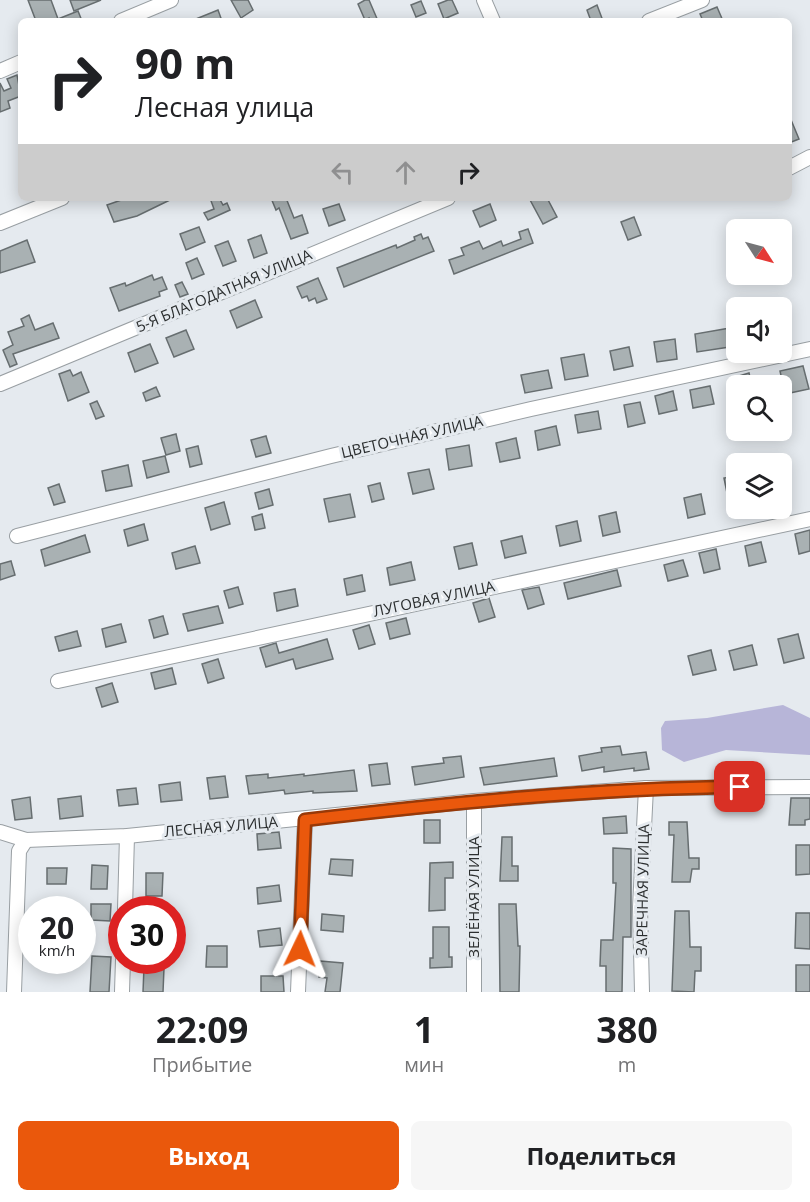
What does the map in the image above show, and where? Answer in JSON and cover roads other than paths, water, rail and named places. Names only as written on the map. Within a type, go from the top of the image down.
[{"type":"street","points":[[128,18],[171,0]]},
{"type":"street","points":[[484,0],[492,18]]},
{"type":"street","points":[[657,18],[702,0]]},
{"type":"street","points":[[0,71],[18,63]]},
{"type":"street","points":[[792,166],[810,157]]},
{"type":"street","points":[[0,223],[55,201]]},
{"type":"street","name":"5-Я БЛАГОДАТНАЯ УЛИЦА","points":[[0,384],[441,201]]},
{"type":"street","name":"ЦВЕТОЧНАЯ УЛИЦА","points":[[17,536],[353,450],[810,349]]},
{"type":"street","name":"ЛУГОВАЯ УЛИЦА","points":[[58,681],[810,519]]},
{"type":"street","name":"ЛЕСНАЯ УЛИЦА","points":[[0,832],[26,840],[127,836],[305,820],[474,801],[646,788],[810,787]]},
{"type":"street","name":"ЗАРЕЧНАЯ УЛИЦА","points":[[642,992],[640,907],[646,788]]},
{"type":"street","name":"ЗЕЛЁНАЯ УЛИЦА","points":[[474,801],[474,992]]},
{"type":"street","points":[[298,992],[305,820]]},
{"type":"street","points":[[125,896],[127,836]]},
{"type":"street","points":[[14,992],[19,851],[26,840]]},
{"type":"street","points":[[122,992],[123,974]]}]
